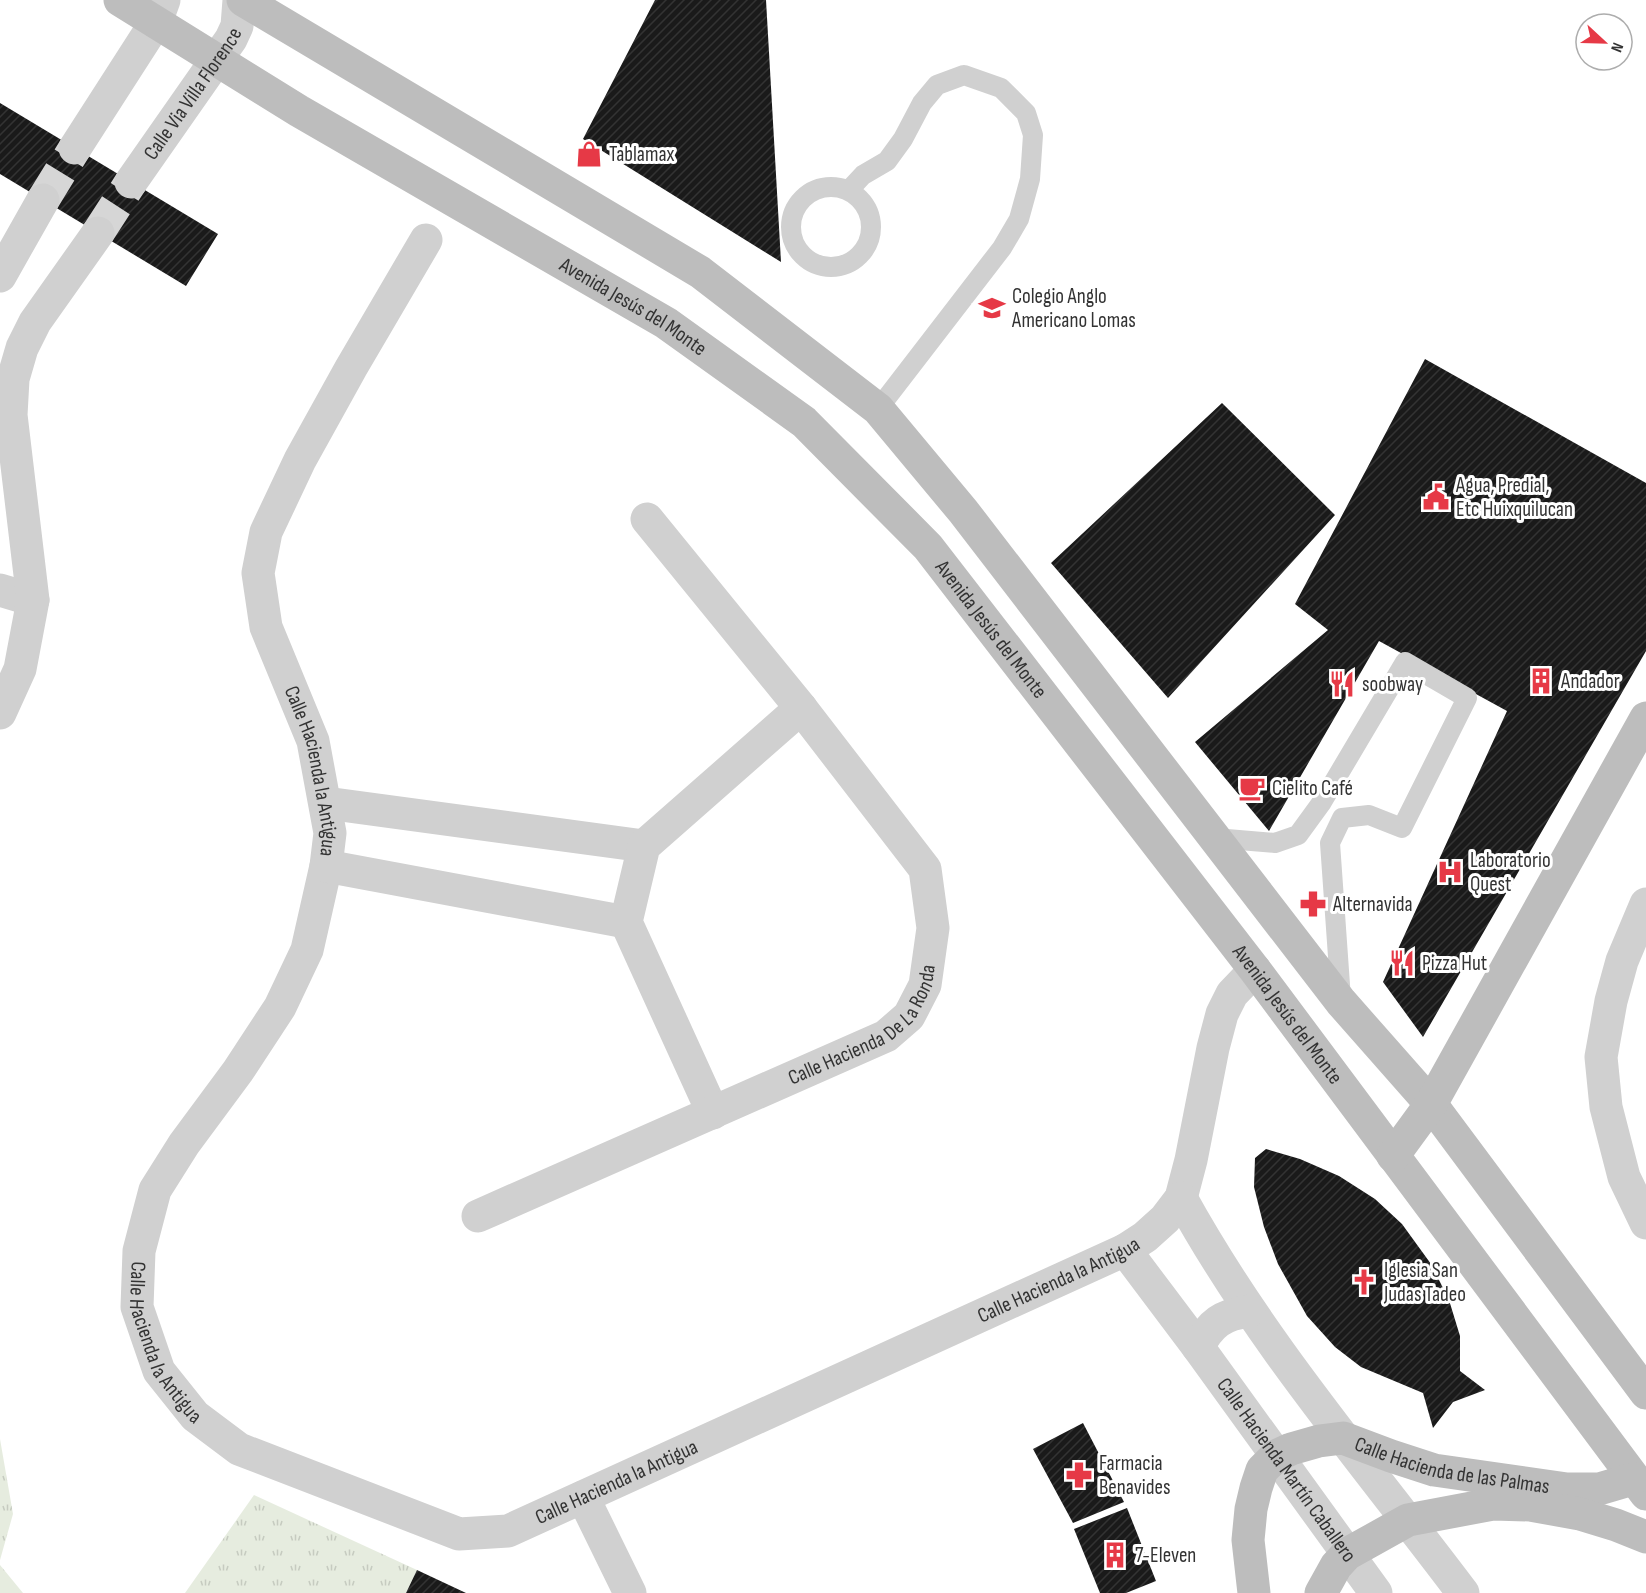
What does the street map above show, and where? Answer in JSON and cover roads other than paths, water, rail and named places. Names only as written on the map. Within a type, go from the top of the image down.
[{"type":"main road","name":"Avenida Jesús del Monte","points":[[120,0],[160,11],[216,60],[299,111],[666,323],[804,422],[928,548],[1255,970],[1639,1487]]},
{"type":"main road","points":[[241,0],[700,272],[878,409],[963,511],[1341,1002],[1431,1104],[1646,1393]]},
{"type":"main road","points":[[1393,1156],[1431,1104],[1646,718]]},
{"type":"main road","name":"Calle Hacienda de las Palmas","points":[[1276,1456],[1319,1441],[1343,1438],[1434,1470],[1567,1489],[1639,1487]]},
{"type":"main road","points":[[1254,1593],[1248,1540],[1251,1509],[1262,1470],[1276,1456]]},
{"type":"main road","name":"Calle Hacienda de las Palmas","points":[[1321,1593],[1336,1566],[1347,1554],[1408,1520],[1493,1504],[1530,1505],[1580,1514],[1616,1524],[1646,1537]]},
{"type":"street","name":"Calle Via Villa Florence","points":[[131,182],[231,39],[237,26],[241,0]]},
{"type":"street","points":[[75,148],[160,11]]},
{"type":"street","points":[[0,276],[43,200]]},
{"type":"street","points":[[0,713],[20,669],[33,600],[11,415],[13,379],[21,348],[35,322],[98,233]]},
{"type":"street","name":"Calle Hacienda la Antigua","points":[[426,240],[300,460],[266,532],[258,573],[266,627],[313,741],[330,833],[326,866],[307,950],[280,1007],[238,1071],[184,1144],[155,1190],[140,1251],[137,1308],[159,1371],[195,1416],[239,1449],[459,1534],[508,1531],[1125,1250],[1145,1238],[1165,1219],[1181,1198]]},
{"type":"street","name":"Calle Hacienda De La Ronda","points":[[478,1216],[886,1036],[909,1016],[925,985],[933,928],[925,869],[801,708],[647,519]]},
{"type":"street","points":[[0,590],[33,600]]},
{"type":"street","points":[[713,1113],[626,922],[644,846],[801,708]]},
{"type":"street","points":[[326,803],[644,846]]},
{"type":"street","points":[[326,866],[626,922]]},
{"type":"street","points":[[1646,904],[1622,961],[1611,1001],[1601,1057],[1606,1107],[1624,1177],[1646,1222]]},
{"type":"street","points":[[1255,970],[1232,994],[1222,1014],[1212,1048],[1191,1160],[1181,1198],[1205,1242],[1249,1311],[1343,1438],[1463,1593]]},
{"type":"street","name":"Calle Hacienda Martín Caballero","points":[[1125,1250],[1376,1593]]},
{"type":"street","points":[[1198,1347],[1206,1332],[1218,1320],[1233,1313],[1249,1311]]},
{"type":"street","points":[[583,1497],[630,1593]]},
{"type":"lane","points":[[849,190],[863,175],[887,161],[903,139],[922,103],[937,85],[964,75],[1001,88],[1026,112],[1033,135],[1030,179],[1019,219],[1002,248],[878,409]]},
{"type":"lane","points":[[826,187],[849,190],[866,205],[872,227],[869,238],[865,250],[848,265],[825,268],[804,258],[792,238],[792,215],[805,196],[826,187]]},
{"type":"lane","points":[[1215,838],[1275,843],[1298,835],[1322,802],[1405,662],[1467,698],[1402,828],[1369,815],[1342,818],[1330,843],[1341,1002]]},
{"type":"tunnel","points":[[43,200],[75,148]]},
{"type":"tunnel","points":[[98,233],[131,182]]},
{"type":"place","name":"Tablamax","points":[[589,154]]},
{"type":"place","name":"Colegio Anglo Americano Lomas","points":[[992,308]]},
{"type":"place","name":"Agua, Predial, Etc Huixquilucan","points":[[1436,497]]},
{"type":"place","name":"Andador","points":[[1541,681]]},
{"type":"place","name":"soobway","points":[[1342,684]]},
{"type":"place","name":"Cielito Café","points":[[1252,788]]},
{"type":"place","name":"Laboratorio Quest","points":[[1450,872]]},
{"type":"place","name":"Alternavida","points":[[1313,904]]},
{"type":"place","name":"Pizza Hut","points":[[1402,963]]},
{"type":"place","name":"Iglesia San Judas Tadeo","points":[[1364,1282]]},
{"type":"place","name":"Farmacia Benavides","points":[[1079,1475]]},
{"type":"place","name":"7-Eleven","points":[[1115,1555]]}]
